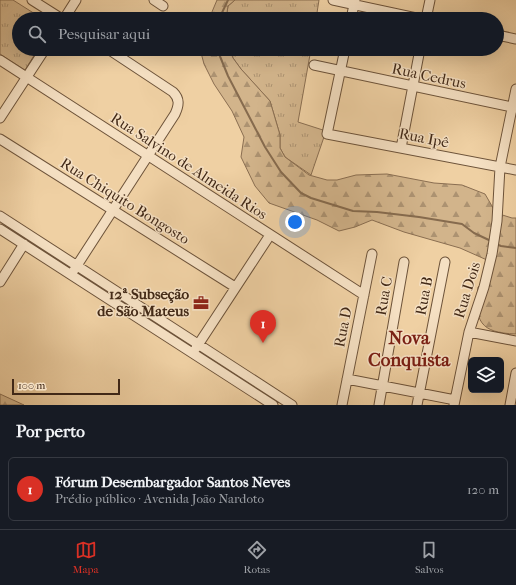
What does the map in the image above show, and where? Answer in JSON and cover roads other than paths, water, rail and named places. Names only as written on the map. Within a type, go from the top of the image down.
[{"type":"street","points":[[32,0],[52,12]]},
{"type":"street","points":[[68,12],[76,0]]},
{"type":"street","points":[[154,0],[163,6]]},
{"type":"street","points":[[333,0],[354,2],[393,12]]},
{"type":"street","points":[[427,12],[430,0]]},
{"type":"street","points":[[352,12],[354,2]]},
{"type":"street","points":[[504,36],[516,39]]},
{"type":"street","points":[[0,118],[28,78],[41,56]]},
{"type":"street","points":[[71,275],[175,114],[178,102],[177,96],[173,92],[119,56]]},
{"type":"street","points":[[340,71],[343,56]]},
{"type":"street","points":[[401,148],[419,56]]},
{"type":"street","name":"Rua Salvino de Almeida Rios","points":[[0,60],[364,295]]},
{"type":"street","name":"Rua Cedrus","points":[[314,65],[514,107]]},
{"type":"street","name":"Rua Ipê","points":[[340,71],[327,134],[516,170]]},
{"type":"street","points":[[500,167],[514,107],[516,88]]},
{"type":"street","name":"Rua Chiquito Bongosto","points":[[0,139],[235,287]]},
{"type":"street","name":"Rua Dois","points":[[454,403],[469,332],[484,287],[492,254],[497,221],[500,167]]},
{"type":"street","points":[[0,216],[199,343],[292,405]]},
{"type":"street","points":[[0,229],[273,405]]},
{"type":"street","points":[[193,353],[270,235]]},
{"type":"street","points":[[0,282],[24,244]]},
{"type":"street","name":"Rua D","points":[[342,405],[372,254]]},
{"type":"street","name":"Rua C","points":[[379,405],[404,262]]},
{"type":"street","name":"Rua B","points":[[417,405],[445,262]]},
{"type":"street","points":[[469,332],[516,341]]},
{"type":"street","points":[[510,405],[516,373]]},
{"type":"street","points":[[347,379],[419,393],[454,403]]},
{"type":"waterway","points":[[222,12],[228,0]]},
{"type":"waterway","points":[[220,56],[228,76],[265,147],[281,172],[301,193],[311,198],[353,211],[419,217],[462,224],[474,233],[491,241]]},
{"type":"waterway","points":[[496,244],[516,248]]},
{"type":"place","name":"12ª Subseção de São Mateus","points":[[201,303]]},
{"type":"place","name":"Fórum Desembargador Santos Neves","points":[[263,343]]},
{"type":"district","name":"Nova Conquista","points":[[409,349]]}]
